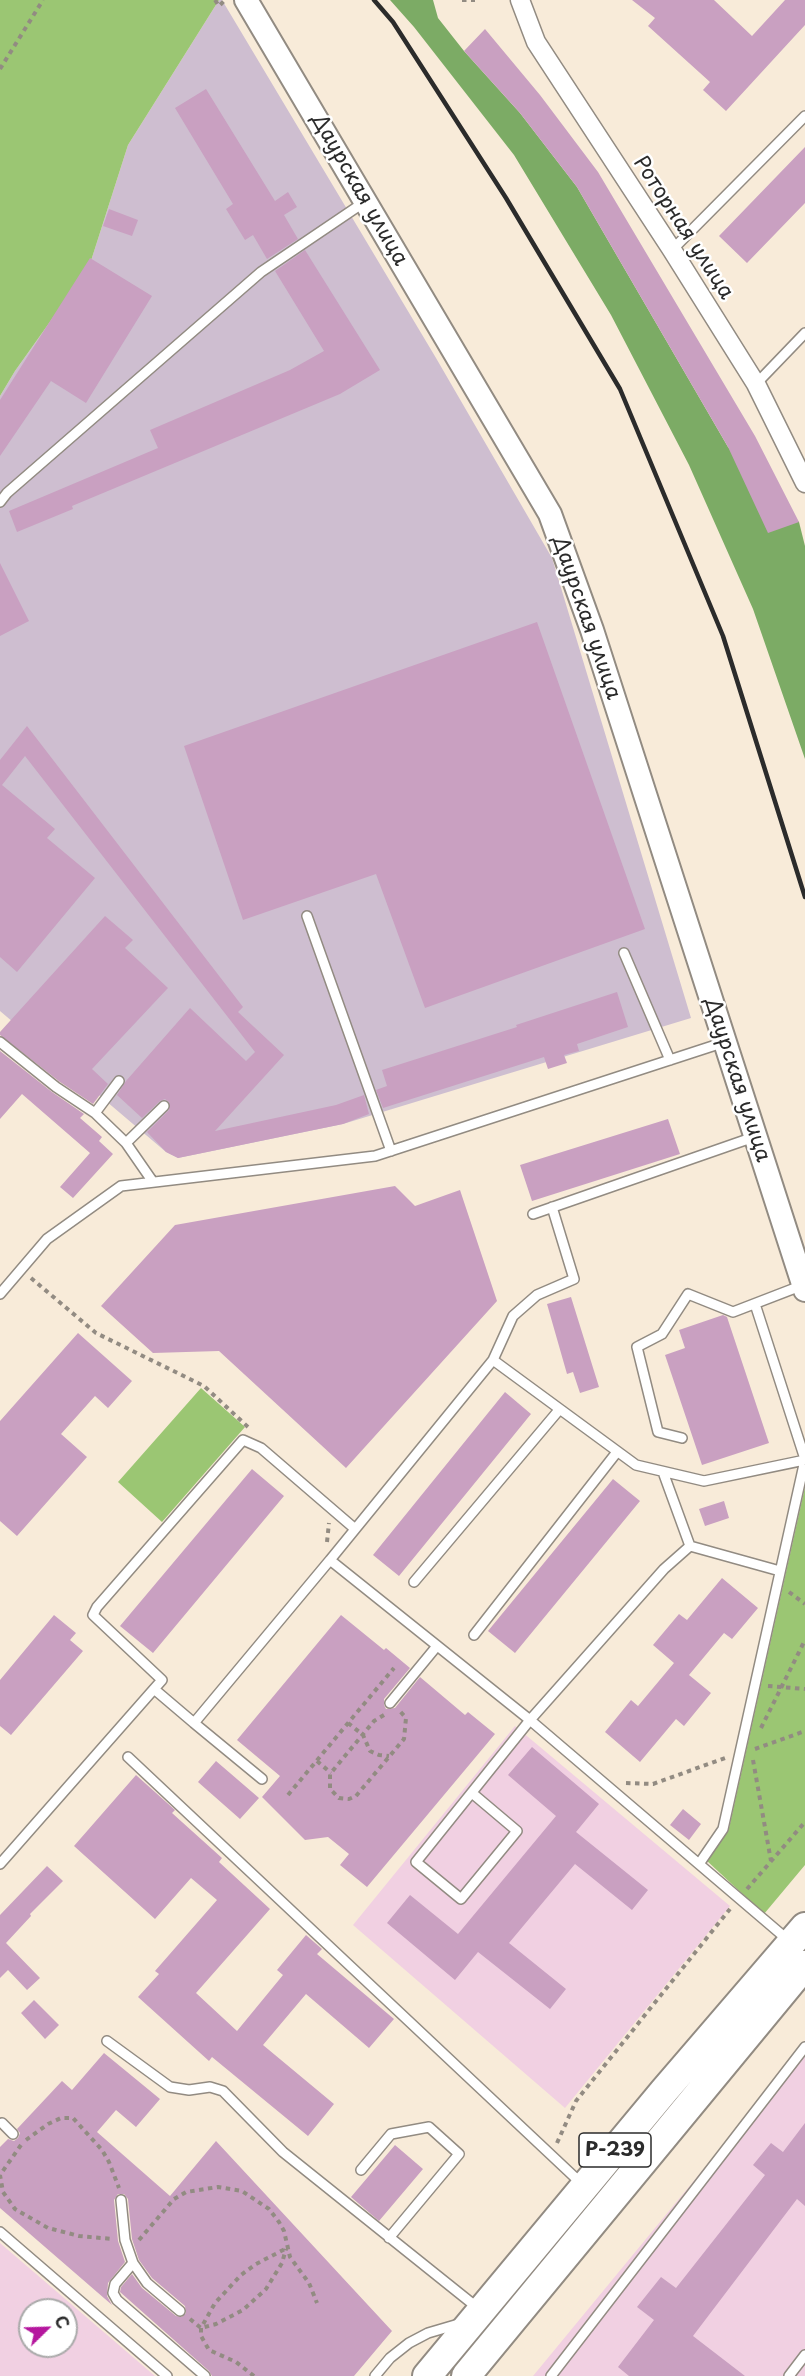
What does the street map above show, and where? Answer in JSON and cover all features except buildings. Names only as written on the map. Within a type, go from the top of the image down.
[{"type":"main road","name":"Р-239","points":[[427,2376],[584,2187],[800,1945]]},
{"type":"main road","name":"Р-239","points":[[466,2376],[800,1945]]},
{"type":"street","name":"Даурская улица","points":[[246,0],[550,514],[592,630],[804,1287]]},
{"type":"street","name":"Роторная улица","points":[[520,0],[536,42],[672,250],[756,384],[805,483]]},
{"type":"lane","points":[[672,250],[805,116]]},
{"type":"lane","points":[[0,502],[7,493],[261,272],[366,201]]},
{"type":"lane","points":[[756,384],[805,333]]},
{"type":"lane","points":[[308,916],[391,1151]]},
{"type":"lane","points":[[624,953],[669,1060]]},
{"type":"lane","points":[[0,1042],[56,1087],[95,1113],[126,1143],[153,1182]]},
{"type":"lane","points":[[0,1294],[47,1239],[121,1186],[375,1156],[725,1042]]},
{"type":"lane","points":[[95,1113],[119,1081]]},
{"type":"lane","points":[[126,1143],[164,1106]]},
{"type":"lane","points":[[533,1214],[754,1137]]},
{"type":"lane","points":[[194,1723],[492,1360],[513,1316],[537,1295],[574,1279],[552,1207]]},
{"type":"lane","points":[[682,1438],[658,1432],[637,1347],[662,1334],[688,1294],[733,1312],[804,1287]]},
{"type":"lane","points":[[699,1864],[723,1829],[805,1460],[755,1304]]},
{"type":"lane","points":[[492,1360],[636,1465],[704,1481],[805,1460]]},
{"type":"lane","points":[[414,1582],[560,1410]]},
{"type":"lane","points":[[0,1864],[162,1680],[93,1615],[97,1607],[243,1440],[261,1448],[354,1528]]},
{"type":"lane","points":[[474,1635],[616,1452]]},
{"type":"lane","points":[[663,1472],[690,1546]]},
{"type":"lane","points":[[690,1546],[780,1571]]},
{"type":"lane","points":[[472,1793],[517,1831],[461,1899],[416,1862],[530,1720],[664,1569],[690,1546]]},
{"type":"lane","points":[[330,1560],[530,1720],[739,1898],[800,1945]]},
{"type":"lane","points":[[390,1703],[437,1646]]},
{"type":"lane","points":[[154,1689],[262,1779]]},
{"type":"lane","points":[[128,1757],[584,2187]]},
{"type":"lane","points":[[107,2041],[170,2087],[189,2090],[210,2087],[223,2091],[283,2152],[389,2238],[477,2316],[428,2333],[409,2343],[390,2358],[375,2376]]},
{"type":"lane","points":[[551,2376],[805,2048]]},
{"type":"lane","points":[[3,2122],[13,2134]]},
{"type":"lane","points":[[361,2170],[391,2134],[429,2127],[459,2154],[389,2238]]},
{"type":"lane","points":[[121,2200],[125,2240],[133,2263],[147,2283],[180,2311]]},
{"type":"lane","points":[[0,2232],[166,2376]]},
{"type":"lane","points":[[133,2263],[116,2284],[113,2293],[117,2300],[205,2376]]},
{"type":"lane","points":[[789,2376],[805,2355]]},
{"type":"path","points":[[0,69],[43,0]]},
{"type":"path","points":[[215,0],[219,6],[225,0]]},
{"type":"path","points":[[462,0],[475,0]]},
{"type":"path","points":[[22,1270],[96,1333],[204,1386],[254,1435]]},
{"type":"path","points":[[328,1514],[330,1527],[326,1537],[330,1560]]},
{"type":"path","points":[[761,1729],[805,1640]]},
{"type":"path","points":[[288,1795],[394,1668]]},
{"type":"path","points":[[755,1685],[805,1689]]},
{"type":"path","points":[[375,1690],[399,1710],[406,1718],[406,1734],[390,1756],[352,1798],[342,1798],[332,1793],[328,1781],[331,1773],[378,1719],[399,1710]]},
{"type":"path","points":[[348,1723],[363,1735],[370,1751],[390,1756]]},
{"type":"path","points":[[751,1750],[804,1731],[805,1737]]},
{"type":"path","points":[[756,1739],[751,1750],[771,1861]]},
{"type":"path","points":[[603,1782],[653,1784],[740,1753]]},
{"type":"path","points":[[317,1761],[331,1773]]},
{"type":"path","points":[[551,2157],[576,2101],[739,1898],[805,1822]]},
{"type":"path","points":[[121,2200],[114,2173],[106,2156],[78,2122],[69,2116],[33,2134],[20,2146],[0,2175],[3,2192],[8,2200],[27,2218],[48,2228],[69,2234],[125,2240]]},
{"type":"path","points":[[129,2252],[174,2199],[201,2188],[218,2187],[242,2192],[269,2209],[284,2231],[292,2261],[312,2289],[316,2303]]},
{"type":"path","points":[[201,2328],[230,2318],[256,2301],[275,2277],[287,2248]]},
{"type":"path","points":[[254,2376],[236,2362],[209,2350],[201,2336],[201,2328],[215,2303],[241,2275],[256,2264],[287,2248]]},
{"type":"shaded area","points":[[219,0],[222,0],[436,358],[552,558],[691,1018],[343,1124],[178,1158],[166,1152],[0,1011],[0,396],[15,371],[89,267],[128,145]]},
{"type":"shaded area","points":[[515,1726],[730,1906],[565,2108],[353,1925]]},
{"type":"shaded area","points":[[805,2046],[805,2376],[533,2376]]},
{"type":"shaded area","points":[[0,2243],[64,2298],[18,2298],[18,2358],[78,2358],[78,2310],[155,2376],[0,2376]]},
{"type":"green space","points":[[0,0],[219,0],[128,145],[89,267],[15,371],[0,396]]},
{"type":"green space","points":[[390,0],[433,0],[438,18],[464,51],[520,113],[577,187],[728,447],[799,522],[805,546],[805,759],[753,609],[689,465],[611,315],[514,155],[414,27]]},
{"type":"green space","points":[[201,1388],[245,1427],[162,1522],[118,1482]]},
{"type":"green space","points":[[805,1487],[805,1865],[764,1914],[706,1860],[729,1828]]},
{"type":"railway","points":[[374,0],[393,22],[506,198],[620,389],[723,636],[805,897]]}]
